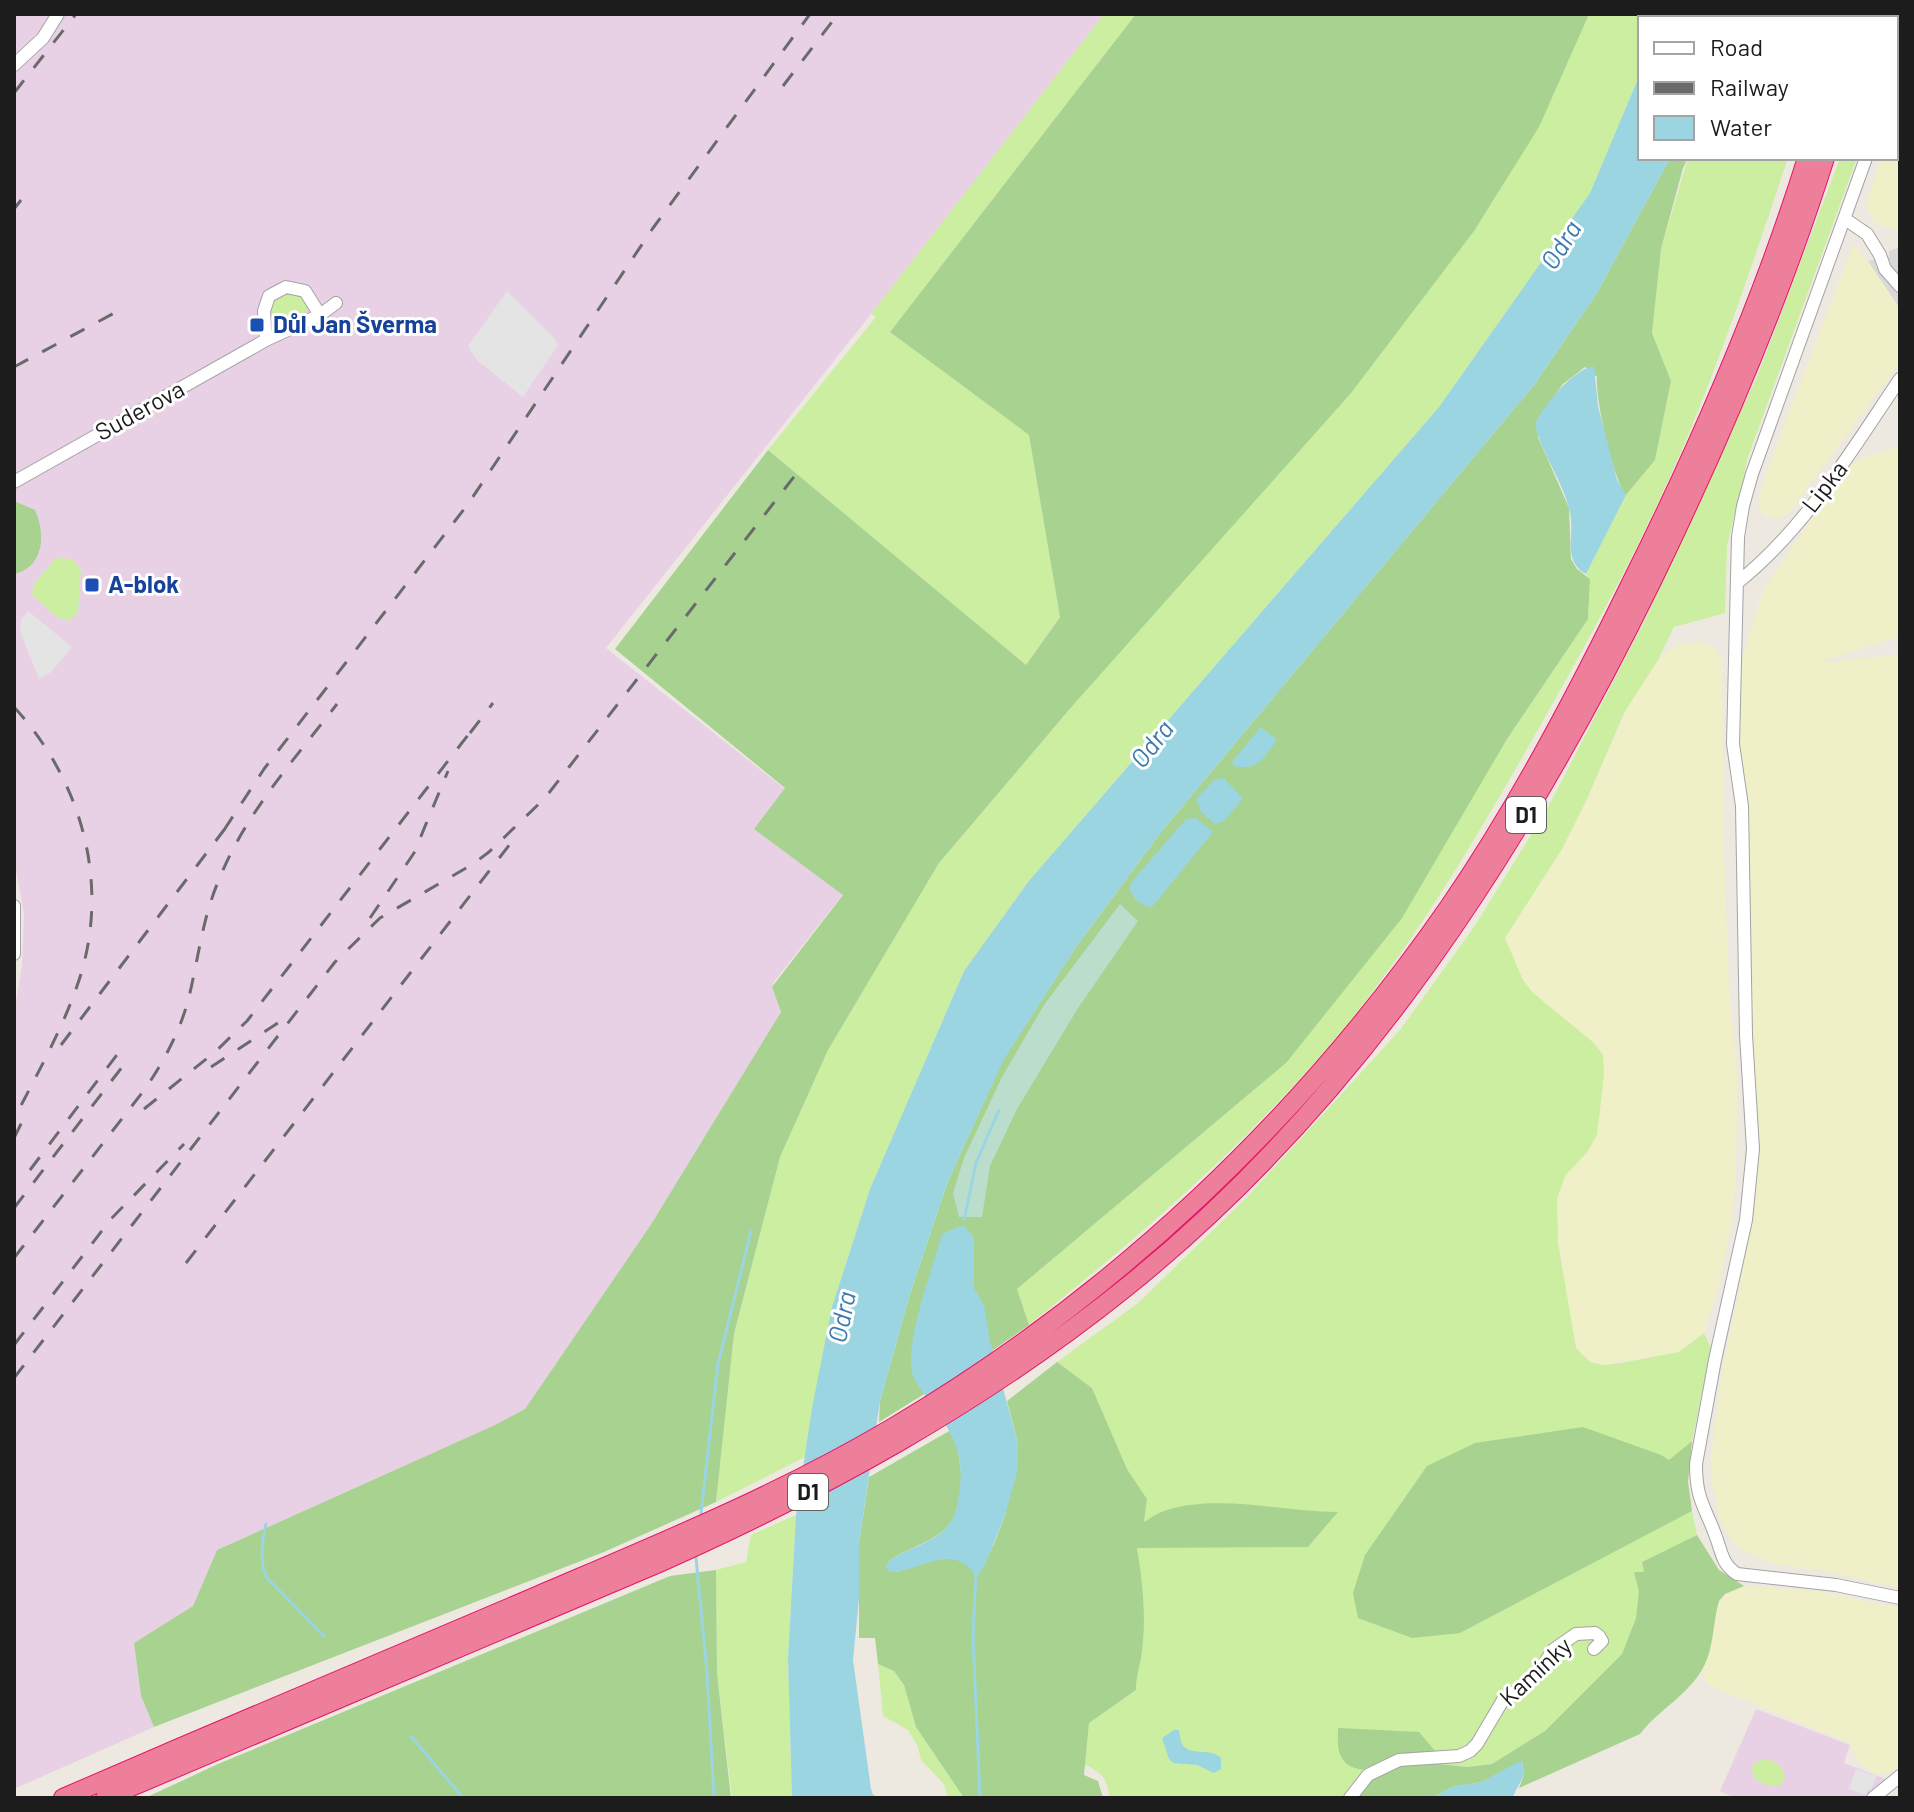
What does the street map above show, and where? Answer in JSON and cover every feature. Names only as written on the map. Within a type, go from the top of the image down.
[{"type":"highway","name":"D1","points":[[63,1798],[732,1530],[829,1481],[955,1410],[1041,1341],[1188,1210],[1280,1118],[1342,1048],[1450,905],[1557,728],[1670,505],[1730,368],[1806,160]]},
{"type":"highway","name":"D1","points":[[1041,1341],[1126,1287],[1254,1171],[1358,1057],[1462,917],[1571,737],[1684,516],[1745,376],[1824,160]]},
{"type":"highway","name":"D1","points":[[105,1798],[551,1600]]},
{"type":"street","points":[[14,65],[43,38],[58,14]]},
{"type":"street","points":[[1865,160],[1743,506],[1738,537],[1733,744],[1742,806],[1746,1035],[1753,1149],[1746,1220],[1715,1360],[1696,1464],[1696,1482],[1699,1502],[1720,1554],[1728,1568],[1737,1574],[1836,1585],[1900,1598]]},
{"type":"street","points":[[1845,219],[1867,234],[1885,269],[1900,286]]},
{"type":"street","points":[[266,340],[265,305],[276,291],[289,287],[303,290],[320,315]]},
{"type":"street","name":"Suderova","points":[[14,482],[266,340],[320,315],[336,303]]},
{"type":"street","name":"Lipka","points":[[1737,583],[1765,561],[1832,481],[1900,379]]},
{"type":"street","points":[[14,906],[14,954]]},
{"type":"street","name":"Kamínky","points":[[1350,1798],[1368,1775],[1399,1760],[1459,1756],[1470,1751],[1503,1700],[1535,1678],[1553,1650],[1576,1634],[1585,1633],[1599,1636],[1602,1641],[1594,1649]]},
{"type":"street","points":[[1873,1798],[1900,1776]]},
{"type":"shaded area","points":[[14,14],[1105,14],[606,648],[785,789],[755,829],[843,894],[774,982],[772,987],[781,1012],[650,1226],[525,1409],[217,1550],[193,1606],[134,1643],[141,1696],[154,1727],[14,1789],[14,1015],[22,965],[24,915],[14,859]]},
{"type":"shaded area","points":[[1900,247],[1900,309],[1867,261],[1889,257],[1889,251]]},
{"type":"shaded area","points":[[507,291],[558,345],[523,397],[477,360],[468,346]]},
{"type":"shaded area","points":[[28,611],[72,647],[51,672],[39,679],[20,631],[21,620]]},
{"type":"shaded area","points":[[1756,1709],[1850,1745],[1844,1763],[1886,1779],[1863,1798],[1735,1798],[1720,1791]]},
{"type":"shaded area","points":[[1856,1769],[1877,1776],[1866,1795],[1849,1789]]},
{"type":"green space","points":[[1104,14],[1136,14],[890,332],[1029,435],[1060,616],[1026,665],[768,450],[876,317],[871,314]]},
{"type":"green space","points":[[1136,14],[1589,14],[1539,127],[1474,231],[1351,393],[1074,704],[939,863],[828,1050],[780,1157],[734,1334],[716,1502],[604,1552],[154,1727],[141,1696],[134,1643],[193,1606],[217,1550],[525,1409],[650,1226],[781,1012],[772,987],[843,895],[754,829],[785,788],[615,649],[768,450],[1026,665],[1060,617],[1029,435],[890,332]]},
{"type":"green space","points":[[1588,14],[1666,14],[1638,16],[1638,79],[1590,193],[1439,407],[1028,882],[964,971],[870,1189],[832,1307],[805,1457],[716,1502],[734,1335],[780,1157],[828,1050],[939,863],[1074,704]]},
{"type":"green space","points":[[1900,104],[1900,231],[1875,224],[1866,205],[1880,160],[1898,160]]},
{"type":"green space","points":[[1669,160],[1687,160],[1661,249],[1652,333],[1671,381],[1655,460],[1626,495],[1606,438],[1597,377],[1585,367],[1563,384],[1538,418],[1538,437],[1569,508],[1571,559],[1577,569],[1590,579],[1588,619],[1507,739],[1402,918],[1286,1063],[1017,1289],[1029,1325],[879,1422],[880,1401],[910,1294],[948,1181],[1003,1060],[1076,947],[1161,832],[1534,385],[1597,293]]},
{"type":"green space","points":[[1687,160],[1787,160],[1724,343],[1664,490],[1548,713],[1428,913],[1343,1030],[1279,1101],[1211,1169],[1140,1233],[1029,1325],[1017,1289],[1286,1063],[1588,619],[1590,579],[1586,574],[1626,495],[1655,460],[1671,381],[1652,333],[1661,249]]},
{"type":"green space","points":[[1839,160],[1856,160],[1748,457],[1727,546],[1725,613],[1674,627],[1658,660],[1624,713],[1562,849],[1505,938],[1523,980],[1532,992],[1594,1043],[1603,1055],[1604,1074],[1597,1135],[1588,1151],[1565,1176],[1557,1199],[1558,1243],[1576,1348],[1590,1362],[1602,1365],[1621,1363],[1679,1352],[1704,1333],[1711,1348],[1692,1441],[1460,1633],[1692,1511],[1697,1535],[1642,1562],[1644,1572],[1636,1618],[1622,1654],[1545,1731],[1492,1764],[1468,1767],[1418,1762],[1355,1798],[1109,1798],[1103,1777],[1085,1765],[1089,1723],[1136,1690],[1144,1616],[1137,1548],[1308,1547],[1337,1512],[1144,1523],[1147,1499],[1127,1469],[1092,1388],[1057,1362],[1138,1303],[1247,1197],[1400,1030],[1474,927],[1547,809],[1644,622],[1759,372]]},
{"type":"green space","points":[[1853,245],[1870,264],[1900,309],[1900,362],[1788,514],[1777,518],[1765,516],[1758,503],[1765,476]]},
{"type":"green space","points":[[290,291],[304,297],[307,311],[274,329],[269,312],[272,301]]},
{"type":"green space","points":[[1900,446],[1900,636],[1823,661],[1900,654],[1900,1588],[1824,1571],[1774,1564],[1744,1551],[1735,1544],[1720,1520],[1712,1483],[1711,1456],[1723,1365],[1737,1304],[1753,1196],[1749,836],[1736,736],[1737,676],[1766,585],[1809,523],[1852,464]]},
{"type":"green space","points":[[14,501],[35,510],[41,539],[37,557],[24,570],[14,574]]},
{"type":"green space","points":[[56,558],[73,559],[81,570],[78,612],[71,620],[58,618],[32,595],[34,584]]},
{"type":"green space","points":[[1700,642],[1714,648],[1722,659],[1724,852],[1729,989],[1737,1074],[1736,1176],[1730,1229],[1718,1289],[1704,1333],[1679,1352],[1602,1365],[1584,1359],[1573,1342],[1556,1221],[1559,1188],[1597,1135],[1603,1056],[1594,1043],[1532,992],[1523,980],[1505,939],[1562,849],[1632,698],[1668,650],[1684,643]]},
{"type":"green space","points":[[1120,904],[1138,921],[1078,1008],[1017,1109],[990,1166],[982,1217],[959,1217],[953,1193],[964,1158],[1002,1077],[1044,1005]]},
{"type":"green space","points":[[1057,1362],[1092,1388],[1127,1469],[1147,1499],[1144,1522],[1167,1510],[1188,1505],[1231,1504],[1338,1512],[1308,1547],[1137,1548],[1144,1616],[1136,1690],[1089,1723],[1084,1775],[1098,1781],[1103,1798],[964,1798],[916,1727],[904,1685],[894,1671],[878,1664],[875,1638],[859,1638],[859,1543],[869,1477],[951,1430],[961,1468],[957,1510],[943,1531],[888,1562],[896,1572],[932,1560],[952,1558],[968,1565],[977,1576],[1005,1515],[1018,1443],[1007,1401]]},
{"type":"green space","points":[[1583,1427],[1669,1460],[1692,1441],[1688,1482],[1692,1511],[1460,1633],[1412,1638],[1358,1618],[1353,1593],[1365,1555],[1427,1466],[1475,1443]]},
{"type":"green space","points":[[796,1515],[788,1658],[792,1798],[732,1798],[717,1673],[716,1570],[746,1562],[751,1535]]},
{"type":"green space","points":[[1697,1535],[1719,1570],[1744,1586],[1725,1594],[1719,1601],[1710,1649],[1699,1675],[1640,1734],[1519,1788],[1524,1775],[1522,1761],[1482,1782],[1452,1787],[1432,1798],[1355,1798],[1366,1781],[1395,1767],[1418,1762],[1468,1767],[1492,1764],[1545,1731],[1622,1654],[1636,1618],[1639,1591],[1634,1572],[1644,1572],[1642,1562]]},
{"type":"green space","points":[[716,1570],[717,1673],[731,1798],[145,1798],[218,1764],[670,1576]]},
{"type":"green space","points":[[1744,1586],[1816,1591],[1900,1608],[1900,1765],[1887,1774],[1874,1773],[1858,1762],[1850,1743],[1706,1684],[1703,1672],[1719,1601],[1725,1594]]},
{"type":"green space","points":[[878,1664],[894,1671],[904,1685],[916,1727],[964,1798],[948,1798],[944,1784],[921,1760],[918,1747],[908,1730],[883,1716]]},
{"type":"green space","points":[[1338,1728],[1419,1732],[1436,1752],[1384,1768],[1357,1769],[1347,1764],[1340,1754]]},
{"type":"green space","points":[[1762,1759],[1780,1767],[1785,1778],[1781,1785],[1768,1786],[1754,1778],[1751,1766]]},
{"type":"water","points":[[1666,14],[1737,14],[1736,16]]},
{"type":"water","name":"Odra","points":[[1638,79],[1638,160],[1669,160],[1597,293],[1534,385],[1161,832],[1076,947],[1003,1061],[948,1181],[910,1294],[880,1401],[859,1543],[859,1599],[853,1660],[871,1789],[873,1795],[881,1798],[792,1798],[788,1658],[796,1515],[812,1408],[832,1307],[870,1189],[964,971],[1028,882],[1439,407],[1590,193]]},
{"type":"water","points":[[1594,366],[1598,406],[1617,480],[1626,495],[1586,574],[1574,562],[1567,501],[1535,424],[1545,407],[1568,381]]},
{"type":"water","points":[[1261,727],[1277,740],[1255,765],[1234,766],[1232,762]]},
{"type":"water","points":[[1224,778],[1243,799],[1223,822],[1215,824],[1201,812],[1196,799],[1214,780]]},
{"type":"water","points":[[1196,818],[1213,832],[1152,907],[1141,904],[1129,888],[1134,879],[1186,819]]},
{"type":"water","points":[[963,1225],[974,1237],[974,1288],[984,1305],[990,1341],[1018,1443],[1018,1469],[1005,1515],[985,1565],[977,1576],[967,1565],[946,1559],[889,1572],[886,1567],[888,1562],[933,1539],[946,1528],[954,1516],[957,1503],[961,1479],[955,1443],[944,1421],[917,1384],[911,1366],[911,1351],[917,1318],[942,1234]]},
{"type":"water","points":[[1179,1730],[1181,1742],[1186,1748],[1221,1758],[1221,1769],[1214,1773],[1197,1765],[1173,1763],[1162,1738]]},
{"type":"water","points":[[1522,1760],[1524,1775],[1512,1798],[1432,1798],[1452,1787],[1482,1782]]},
{"type":"waterway","points":[[964,1220],[976,1163],[999,1110]]},
{"type":"waterway","points":[[701,1513],[718,1364],[751,1231]]},
{"type":"waterway","points":[[266,1524],[262,1558],[267,1578],[324,1636]]},
{"type":"waterway","points":[[696,1558],[707,1672],[714,1798]]},
{"type":"waterway","points":[[976,1573],[973,1636],[980,1798]]},
{"type":"waterway","points":[[411,1736],[463,1798]]},
{"type":"railway","points":[[14,93],[76,14]]},
{"type":"railway","points":[[224,830],[264,769],[468,504],[653,228],[810,14]]},
{"type":"railway","points":[[783,86],[838,14]]},
{"type":"railway","points":[[14,209],[21,200]]},
{"type":"railway","points":[[14,367],[118,311]]},
{"type":"railway","points":[[14,1378],[335,962],[380,918],[489,852],[545,798],[800,469]]},
{"type":"railway","points":[[470,733],[493,703]]},
{"type":"railway","points":[[14,1258],[158,1068],[184,1013],[208,911],[229,857],[271,789],[337,704]]},
{"type":"railway","points":[[14,707],[58,768],[73,802],[91,874],[92,912],[87,949],[71,1003],[14,1119]]},
{"type":"railway","points":[[144,1109],[215,1052],[247,1021],[475,726]]},
{"type":"railway","points":[[370,918],[414,853],[448,771]]},
{"type":"railway","points":[[61,1045],[230,822]]},
{"type":"railway","points":[[186,1263],[510,844]]},
{"type":"railway","points":[[211,1067],[284,1019]]},
{"type":"railway","points":[[30,1170],[119,1052]]},
{"type":"railway","points":[[14,1208],[129,1058]]},
{"type":"railway","points":[[14,1138],[28,1110]]},
{"type":"railway","points":[[14,1345],[111,1219],[184,1144]]},
{"type":"place","name":"Důl Jan Šverma","points":[[257,325]]},
{"type":"place","name":"A-blok","points":[[92,585]]}]
